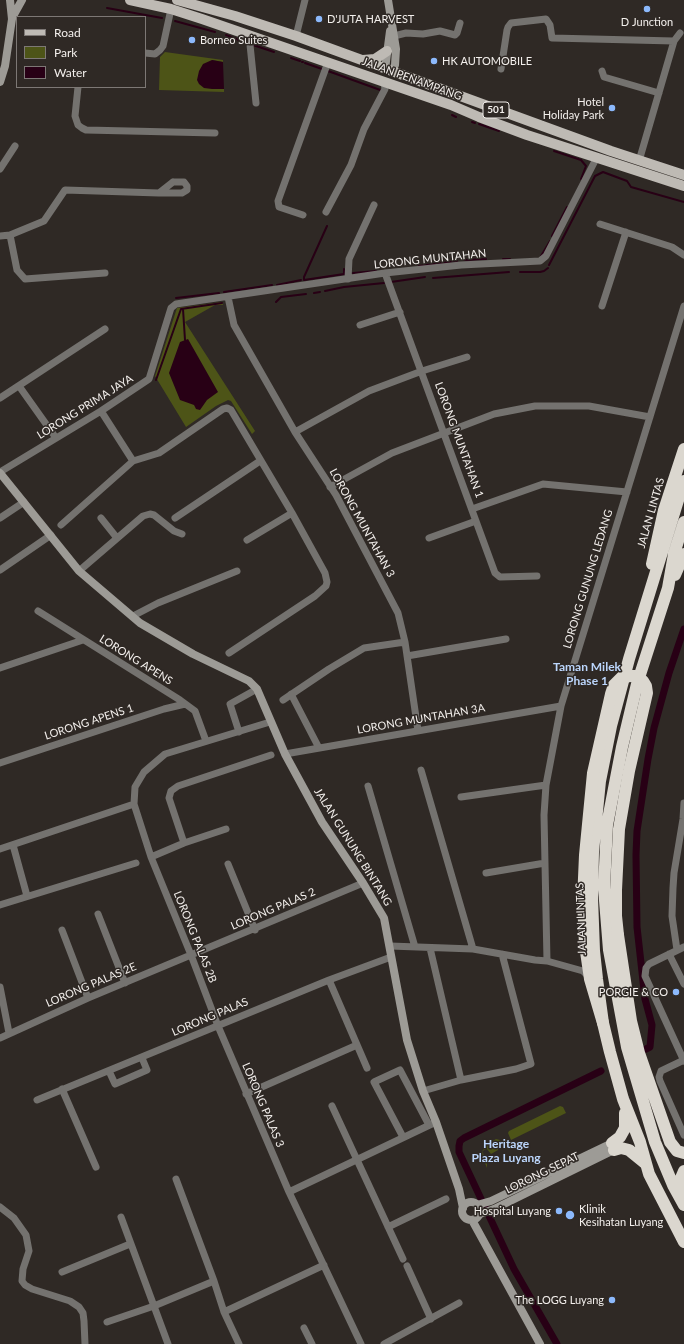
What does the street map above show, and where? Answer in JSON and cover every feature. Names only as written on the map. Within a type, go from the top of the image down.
[{"type":"highway","name":"JALAN LINTAS","points":[[651,586],[653,555],[664,510],[684,449]]},
{"type":"highway","name":"JALAN LINTAS","points":[[684,481],[614,710],[600,781],[593,852],[592,897],[594,951],[603,1023],[615,1071],[623,1099],[640,1142],[645,1163],[662,1202],[684,1242]]},
{"type":"highway","points":[[684,522],[679,554],[637,684],[622,747],[607,825],[604,888],[609,950],[627,1046],[655,1142],[673,1185],[684,1204]]},
{"type":"highway","points":[[603,1023],[590,979],[585,945],[583,901],[585,855],[593,773],[614,685],[622,677],[637,676],[646,686],[647,693],[629,771],[619,829],[616,916],[631,1021],[644,1070],[670,1142],[677,1151],[684,1153]]},
{"type":"highway","points":[[615,978],[619,940]]},
{"type":"highway","points":[[636,1079],[667,1148],[675,1156],[684,1158]]},
{"type":"highway","points":[[623,1099],[625,1128],[613,1146],[629,1150],[645,1163]]},
{"type":"highway","points":[[684,1172],[681,1178],[680,1190],[684,1204]]},
{"type":"main road","name":"JALAN PENAMPANG","points":[[130,0],[171,9],[374,78],[388,74]]},
{"type":"main road","name":"JALAN PENAMPANG","points":[[177,0],[235,16],[296,36],[359,60],[388,74],[639,161],[684,175]]},
{"type":"main road","points":[[359,60],[374,59],[388,51]]},
{"type":"main road","name":"JALAN PENAMPANG","points":[[388,74],[405,90],[451,105],[527,135],[684,186]]},
{"type":"street","points":[[10,0],[12,19]]},
{"type":"street","points":[[0,82],[3,59],[12,19],[22,0]]},
{"type":"street","points":[[296,36],[305,0]]},
{"type":"street","points":[[388,0],[396,55],[388,74]]},
{"type":"street","points":[[146,53],[155,54],[163,46],[171,9]]},
{"type":"street","points":[[501,69],[507,30],[511,24],[546,19],[550,24],[552,38],[674,41]]},
{"type":"street","points":[[394,36],[406,33],[423,34],[440,31],[455,35],[460,23]]},
{"type":"street","points":[[326,212],[351,165],[364,129],[385,89],[388,74],[388,51],[391,24]]},
{"type":"street","points":[[639,161],[674,41],[680,34]]},
{"type":"street","points":[[249,35],[256,103]]},
{"type":"street","points":[[303,215],[279,207],[278,201],[328,62]]},
{"type":"street","points":[[602,71],[604,77],[659,93]]},
{"type":"street","points":[[78,88],[75,116],[78,125],[86,130],[215,133]]},
{"type":"street","points":[[0,169],[15,146]]},
{"type":"street","name":"LORONG MUNTAHAN","points":[[228,297],[385,273],[461,265],[540,262],[546,256],[598,157]]},
{"type":"street","points":[[0,236],[10,235],[44,221],[65,190],[159,193]]},
{"type":"street","points":[[348,279],[349,259],[374,205]]},
{"type":"street","points":[[600,224],[672,247],[684,255]]},
{"type":"street","points":[[602,306],[626,232]]},
{"type":"street","points":[[10,235],[17,270],[24,279],[105,273]]},
{"type":"street","name":"LORONG MUNTAHAN 1","points":[[385,273],[476,521],[498,576],[537,576]]},
{"type":"street","name":"LORONG PRIMA JAYA","points":[[0,473],[101,411],[149,379],[173,306],[180,303],[228,297]]},
{"type":"street","name":"LORONG MUNTAHAN 3","points":[[228,297],[234,325],[295,432],[330,487],[398,613],[405,642],[418,731]]},
{"type":"street","name":"LORONG GUNUNG LEDANG","points":[[547,961],[544,815],[546,785],[561,706],[684,306]]},
{"type":"street","points":[[360,325],[400,312]]},
{"type":"street","points":[[0,398],[105,329]]},
{"type":"street","points":[[295,432],[369,391],[467,357]]},
{"type":"street","points":[[19,386],[56,438]]},
{"type":"street","points":[[330,487],[392,453],[494,414],[535,406],[589,406],[650,418]]},
{"type":"street","points":[[61,525],[133,461],[154,455],[227,408],[231,410],[292,513],[325,573],[327,582],[326,586],[315,596],[229,653]]},
{"type":"street","points":[[101,411],[133,461]]},
{"type":"street","points":[[175,518],[260,461]]},
{"type":"street","points":[[0,473],[79,572],[140,623],[193,654],[248,681],[257,689],[230,704],[239,732]]},
{"type":"street","points":[[472,509],[543,484],[627,492]]},
{"type":"street","points":[[0,518],[24,502]]},
{"type":"street","points":[[247,540],[292,513]]},
{"type":"street","points":[[79,572],[143,516],[150,514],[154,515],[174,531],[182,534]]},
{"type":"street","points":[[101,518],[117,538]]},
{"type":"street","points":[[429,538],[476,521]]},
{"type":"street","points":[[0,570],[51,535]]},
{"type":"street","points":[[133,616],[158,602],[237,571]]},
{"type":"street","name":"LORONG APENS","points":[[38,611],[195,711],[206,741]]},
{"type":"street","points":[[407,656],[506,639]]},
{"type":"street","points":[[0,668],[83,640]]},
{"type":"street","points":[[283,700],[329,669],[364,648],[405,642]]},
{"type":"street","name":"JALAN GUNUNG BINTANG","points":[[257,689],[284,754],[322,822],[363,883],[384,918],[407,1040],[433,1124],[459,1189],[478,1203],[462,1212],[464,1217],[468,1220],[472,1220]]},
{"type":"street","points":[[291,694],[318,748]]},
{"type":"street","name":"LORONG APENS 1","points":[[0,763],[164,709],[185,704]]},
{"type":"street","name":"LORONG MUNTAHAN 3A","points":[[284,754],[561,706]]},
{"type":"street","points":[[0,849],[134,804],[135,787],[144,772],[165,754],[270,722]]},
{"type":"street","points":[[184,843],[169,798],[171,791],[178,786],[271,755]]},
{"type":"street","points":[[421,770],[472,949]]},
{"type":"street","points":[[461,797],[546,785]]},
{"type":"street","points":[[368,786],[415,947]]},
{"type":"street","points":[[684,803],[674,873],[672,916],[681,948],[649,964],[646,968],[645,976],[684,1061],[661,1071],[659,1077],[684,1135]]},
{"type":"street","name":"LORONG PALAS 2B","points":[[134,804],[151,857],[218,1026]]},
{"type":"street","points":[[151,857],[184,843],[226,829]]},
{"type":"street","points":[[12,845],[27,896]]},
{"type":"street","points":[[0,905],[136,863]]},
{"type":"street","points":[[486,873],[545,863]]},
{"type":"street","points":[[228,864],[255,930]]},
{"type":"street","name":"LORONG PALAS 2","points":[[191,955],[255,930],[363,883]]},
{"type":"street","points":[[98,914],[125,983]]},
{"type":"street","points":[[62,930],[88,998]]},
{"type":"street","points":[[390,946],[472,949],[547,961],[583,971],[590,979]]},
{"type":"street","points":[[430,948],[461,1080]]},
{"type":"street","points":[[423,1091],[461,1080],[516,1070],[531,1064],[502,954]]},
{"type":"street","points":[[669,954],[684,984]]},
{"type":"street","name":"LORONG PALAS 2E","points":[[0,1038],[88,998],[191,955]]},
{"type":"street","name":"LORONG PALAS","points":[[38,1100],[329,980],[391,957]]},
{"type":"street","points":[[329,980],[367,1068]]},
{"type":"street","points":[[0,987],[9,1033]]},
{"type":"street","name":"LORONG PALAS 3","points":[[218,1026],[289,1192],[361,1344]]},
{"type":"street","points":[[246,1094],[357,1045]]},
{"type":"street","points":[[109,1071],[115,1084],[147,1070],[142,1058]]},
{"type":"street","points":[[289,1192],[433,1124],[400,1070],[374,1082],[403,1137]]},
{"type":"street","points":[[62,1089],[96,1167]]},
{"type":"street","points":[[332,1106],[403,1259]]},
{"type":"street","name":"LORONG SEPAT","points":[[472,1220],[477,1218],[482,1213],[494,1209],[613,1146]]},
{"type":"street","name":"LORONG SEPAT","points":[[478,1203],[613,1146]]},
{"type":"street","points":[[176,1179],[224,1312],[239,1344]]},
{"type":"street","points":[[388,1227],[446,1199]]},
{"type":"street","points":[[482,1213],[478,1203],[497,1206],[507,1202]]},
{"type":"street","points":[[0,1207],[14,1218],[26,1235],[29,1251],[23,1269],[22,1281],[25,1285],[32,1289],[70,1301],[79,1307],[83,1313],[85,1344]]},
{"type":"street","points":[[121,1217],[168,1344]]},
{"type":"street","points":[[472,1220],[540,1344]]},
{"type":"street","points":[[62,1272],[130,1244]]},
{"type":"street","points":[[224,1312],[324,1265]]},
{"type":"street","points":[[407,1266],[431,1319]]},
{"type":"street","points":[[107,1322],[154,1306],[214,1281]]},
{"type":"street","points":[[384,1344],[459,1303]]},
{"type":"street","points":[[304,1328],[312,1344]]},
{"type":"green space","points":[[165,52],[223,60],[223,62],[212,60],[212,89],[224,89],[224,92],[159,90],[160,57]]},
{"type":"green space","points":[[222,302],[223,305],[215,305],[185,322],[255,431],[252,434],[231,401],[228,400],[216,406],[186,427],[155,376],[177,308]]},
{"type":"green space","points":[[560,1106],[563,1107],[566,1113],[511,1140],[508,1133],[509,1131]]},
{"type":"green space","points":[[496,1139],[500,1140],[502,1145],[498,1148],[498,1150],[491,1154],[487,1149],[482,1151],[486,1145]]},
{"type":"green space","points":[[482,1151],[487,1158],[487,1168],[481,1153]]},
{"type":"water","points":[[212,60],[223,62],[224,89],[204,88],[197,80],[199,71],[203,64]]},
{"type":"water","points":[[188,339],[218,392],[207,400],[200,410],[196,409],[194,405],[180,400],[169,373],[180,342]]},
{"type":"waterway","points":[[107,8],[162,18]]},
{"type":"waterway","points":[[175,21],[215,32]]},
{"type":"waterway","points":[[226,35],[247,43]]},
{"type":"waterway","points":[[253,45],[274,52]]},
{"type":"waterway","points":[[291,58],[300,61]]},
{"type":"waterway","points":[[305,63],[322,69]]},
{"type":"waterway","points":[[328,71],[383,91]]},
{"type":"waterway","points":[[452,115],[456,117]]},
{"type":"waterway","points":[[479,124],[499,131]]},
{"type":"waterway","points":[[554,151],[581,160],[586,166],[581,179]]},
{"type":"waterway","points":[[549,265],[595,176],[603,172],[627,181],[631,187],[684,202]]},
{"type":"waterway","points":[[552,236],[567,207]]},
{"type":"waterway","points":[[327,226],[304,280],[344,274],[344,269]]},
{"type":"waterway","points":[[541,256],[550,241]]},
{"type":"waterway","points":[[464,260],[486,259]]},
{"type":"waterway","points":[[503,259],[510,259]]},
{"type":"waterway","points":[[419,266],[457,261]]},
{"type":"waterway","points":[[520,272],[540,272],[548,268]]},
{"type":"waterway","points":[[353,273],[376,271]]},
{"type":"waterway","points":[[433,278],[509,272]]},
{"type":"waterway","points":[[391,282],[425,277]]},
{"type":"waterway","points":[[277,285],[301,280]]},
{"type":"waterway","points":[[325,291],[344,287],[384,283]]},
{"type":"waterway","points":[[224,292],[272,285]]},
{"type":"waterway","points":[[314,293],[320,292]]},
{"type":"waterway","points":[[176,298],[219,293]]},
{"type":"waterway","points":[[276,302],[281,297],[306,294]]},
{"type":"waterway","points":[[156,380],[181,309],[222,303]]},
{"type":"waterway","points":[[183,309],[185,340]]},
{"type":"waterway","points":[[646,1049],[650,1047],[652,1025],[645,999],[637,927],[637,831],[654,728],[669,673],[684,629]]},
{"type":"waterway","points":[[557,1344],[514,1269],[459,1152],[459,1146],[460,1141],[464,1138],[601,1071]]},
{"type":"place","name":"D Junction","points":[[647,9]]},
{"type":"place","name":"D'JUTA HARVEST","points":[[319,19]]},
{"type":"place","name":"Borneo Suites","points":[[192,40]]},
{"type":"place","name":"HK AUTOMOBILE","points":[[434,61]]},
{"type":"place","name":"Hotel Holiday Park","points":[[612,108]]},
{"type":"place","name":"PORGIE & CO","points":[[676,992]]},
{"type":"place","name":"Hospital Luyang","points":[[559,1211]]},
{"type":"place","name":"Klinik Kesihatan Luyang","points":[[570,1215]]},
{"type":"place","name":"The LOGG Luyang","points":[[612,1300]]},
{"type":"district","name":"Taman Milek Phase 1","points":[[587,674]]},
{"type":"district","name":"Heritage Plaza Luyang","points":[[506,1151]]}]
